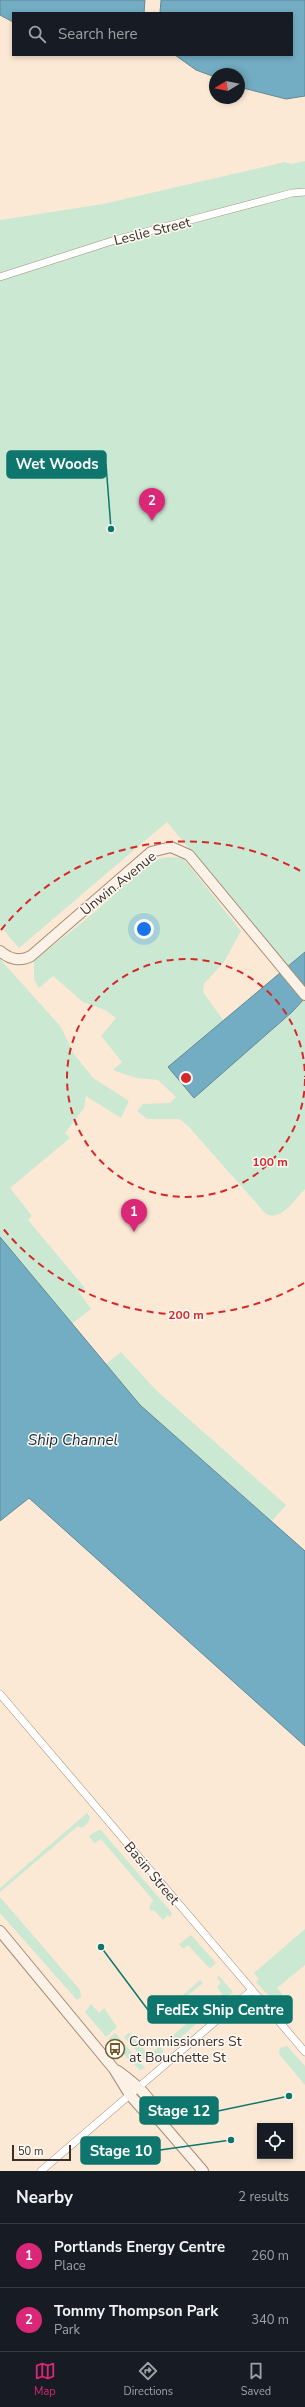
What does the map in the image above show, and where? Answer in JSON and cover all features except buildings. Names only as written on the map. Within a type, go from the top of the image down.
[{"type":"street","name":"Leslie Street","points":[[0,277],[114,240],[292,193],[305,192]]},
{"type":"street","name":"Unwin Avenue","points":[[0,951],[8,957],[17,960],[31,956],[151,852],[171,847],[189,855],[305,995]]},
{"type":"street","name":"Basin Street","points":[[0,1694],[305,2052]]},
{"type":"street","points":[[0,1931],[114,2068],[130,2096],[145,2112],[160,2121],[203,2171]]},
{"type":"street","points":[[41,2171],[252,1990]]},
{"type":"street","points":[[114,2068],[140,2087],[155,2107],[160,2121]]},
{"type":"green space","points":[[305,161],[305,952],[287,967],[167,822],[19,948],[0,926],[0,220],[103,204],[285,162],[291,164]]},
{"type":"green space","points":[[167,857],[183,858],[241,931],[224,962],[204,984],[203,992],[224,1021],[169,1067],[194,1097],[292,1012],[303,999],[305,1001],[305,1189],[287,1208],[277,1215],[272,1216],[266,1214],[188,1126],[179,1119],[147,1119],[137,1111],[143,1104],[170,1103],[176,1097],[158,1080],[136,1078],[113,1070],[122,1062],[101,1036],[116,1018],[105,1010],[83,1002],[53,976],[39,988],[34,979],[34,961],[95,912],[150,861]]},
{"type":"green space","points":[[0,959],[61,1027],[74,1054],[93,1078],[129,1101],[121,1118],[86,1096],[84,1108],[65,1133],[70,1138],[10,1188],[32,1216],[28,1220],[85,1288],[79,1292],[91,1309],[72,1324],[0,1237]]},
{"type":"green space","points":[[121,1352],[156,1390],[286,1505],[272,1521],[140,1405],[106,1364]]},
{"type":"green space","points":[[87,1813],[90,1817],[88,1823],[82,1828],[78,1826],[0,1892],[0,1888]]},
{"type":"green space","points":[[101,1830],[172,1913],[170,1918],[168,1915],[163,1920],[154,1910],[152,1911],[149,1908],[153,1900],[101,1839],[95,1843],[93,1842],[89,1836],[96,1831]]},
{"type":"green space","points":[[0,1897],[80,1990],[81,1997],[77,2000],[0,1913]]},
{"type":"green space","points":[[305,1929],[305,1965],[277,1988],[294,2008],[285,2011],[256,1982],[259,1979],[254,1973]]},
{"type":"green space","points":[[191,1935],[216,1963],[210,1969],[188,1945],[183,1949],[179,1944]]},
{"type":"green space","points":[[219,1976],[233,1992],[172,2045],[166,2041],[222,1994],[217,1987],[221,1983],[217,1978]]},
{"type":"green space","points":[[200,1980],[203,1983],[169,2011],[167,2009]]},
{"type":"green space","points":[[91,2004],[99,2013],[104,2008],[117,2027],[106,2037],[85,2012]]},
{"type":"green space","points":[[129,2032],[149,2055],[160,2046],[164,2051],[149,2065],[124,2037]]},
{"type":"green space","points":[[115,2033],[145,2068],[140,2070],[108,2039]]},
{"type":"green space","points":[[287,2046],[305,2066],[305,2085],[279,2054],[280,2048]]},
{"type":"water","points":[[0,0],[145,0],[144,12],[12,12],[12,21],[0,15]]},
{"type":"water","points":[[161,0],[305,0],[305,96],[286,99],[245,89],[245,68],[209,68],[209,75],[196,70],[176,56],[293,56],[293,12],[160,12]]},
{"type":"water","points":[[305,952],[305,998],[292,1012],[194,1098],[168,1067]]},
{"type":"water","name":"Ship Channel","points":[[0,1237],[140,1405],[305,1551],[305,1746],[29,1498],[0,1521]]},
{"type":"place","name":"Tommy Thompson Park","points":[[152,521]]},
{"type":"place","name":"Wet Woods","points":[[111,529]]},
{"type":"place","name":"Portlands Energy Centre","points":[[134,1232]]},
{"type":"place","name":"FedEx Ship Centre","points":[[101,1947]]},
{"type":"place","name":"Commissioners St at Bouchette St","points":[[115,2049]]},
{"type":"place","name":"Stage 12","points":[[289,2096]]},
{"type":"place","name":"Stage 10","points":[[231,2140]]}]
